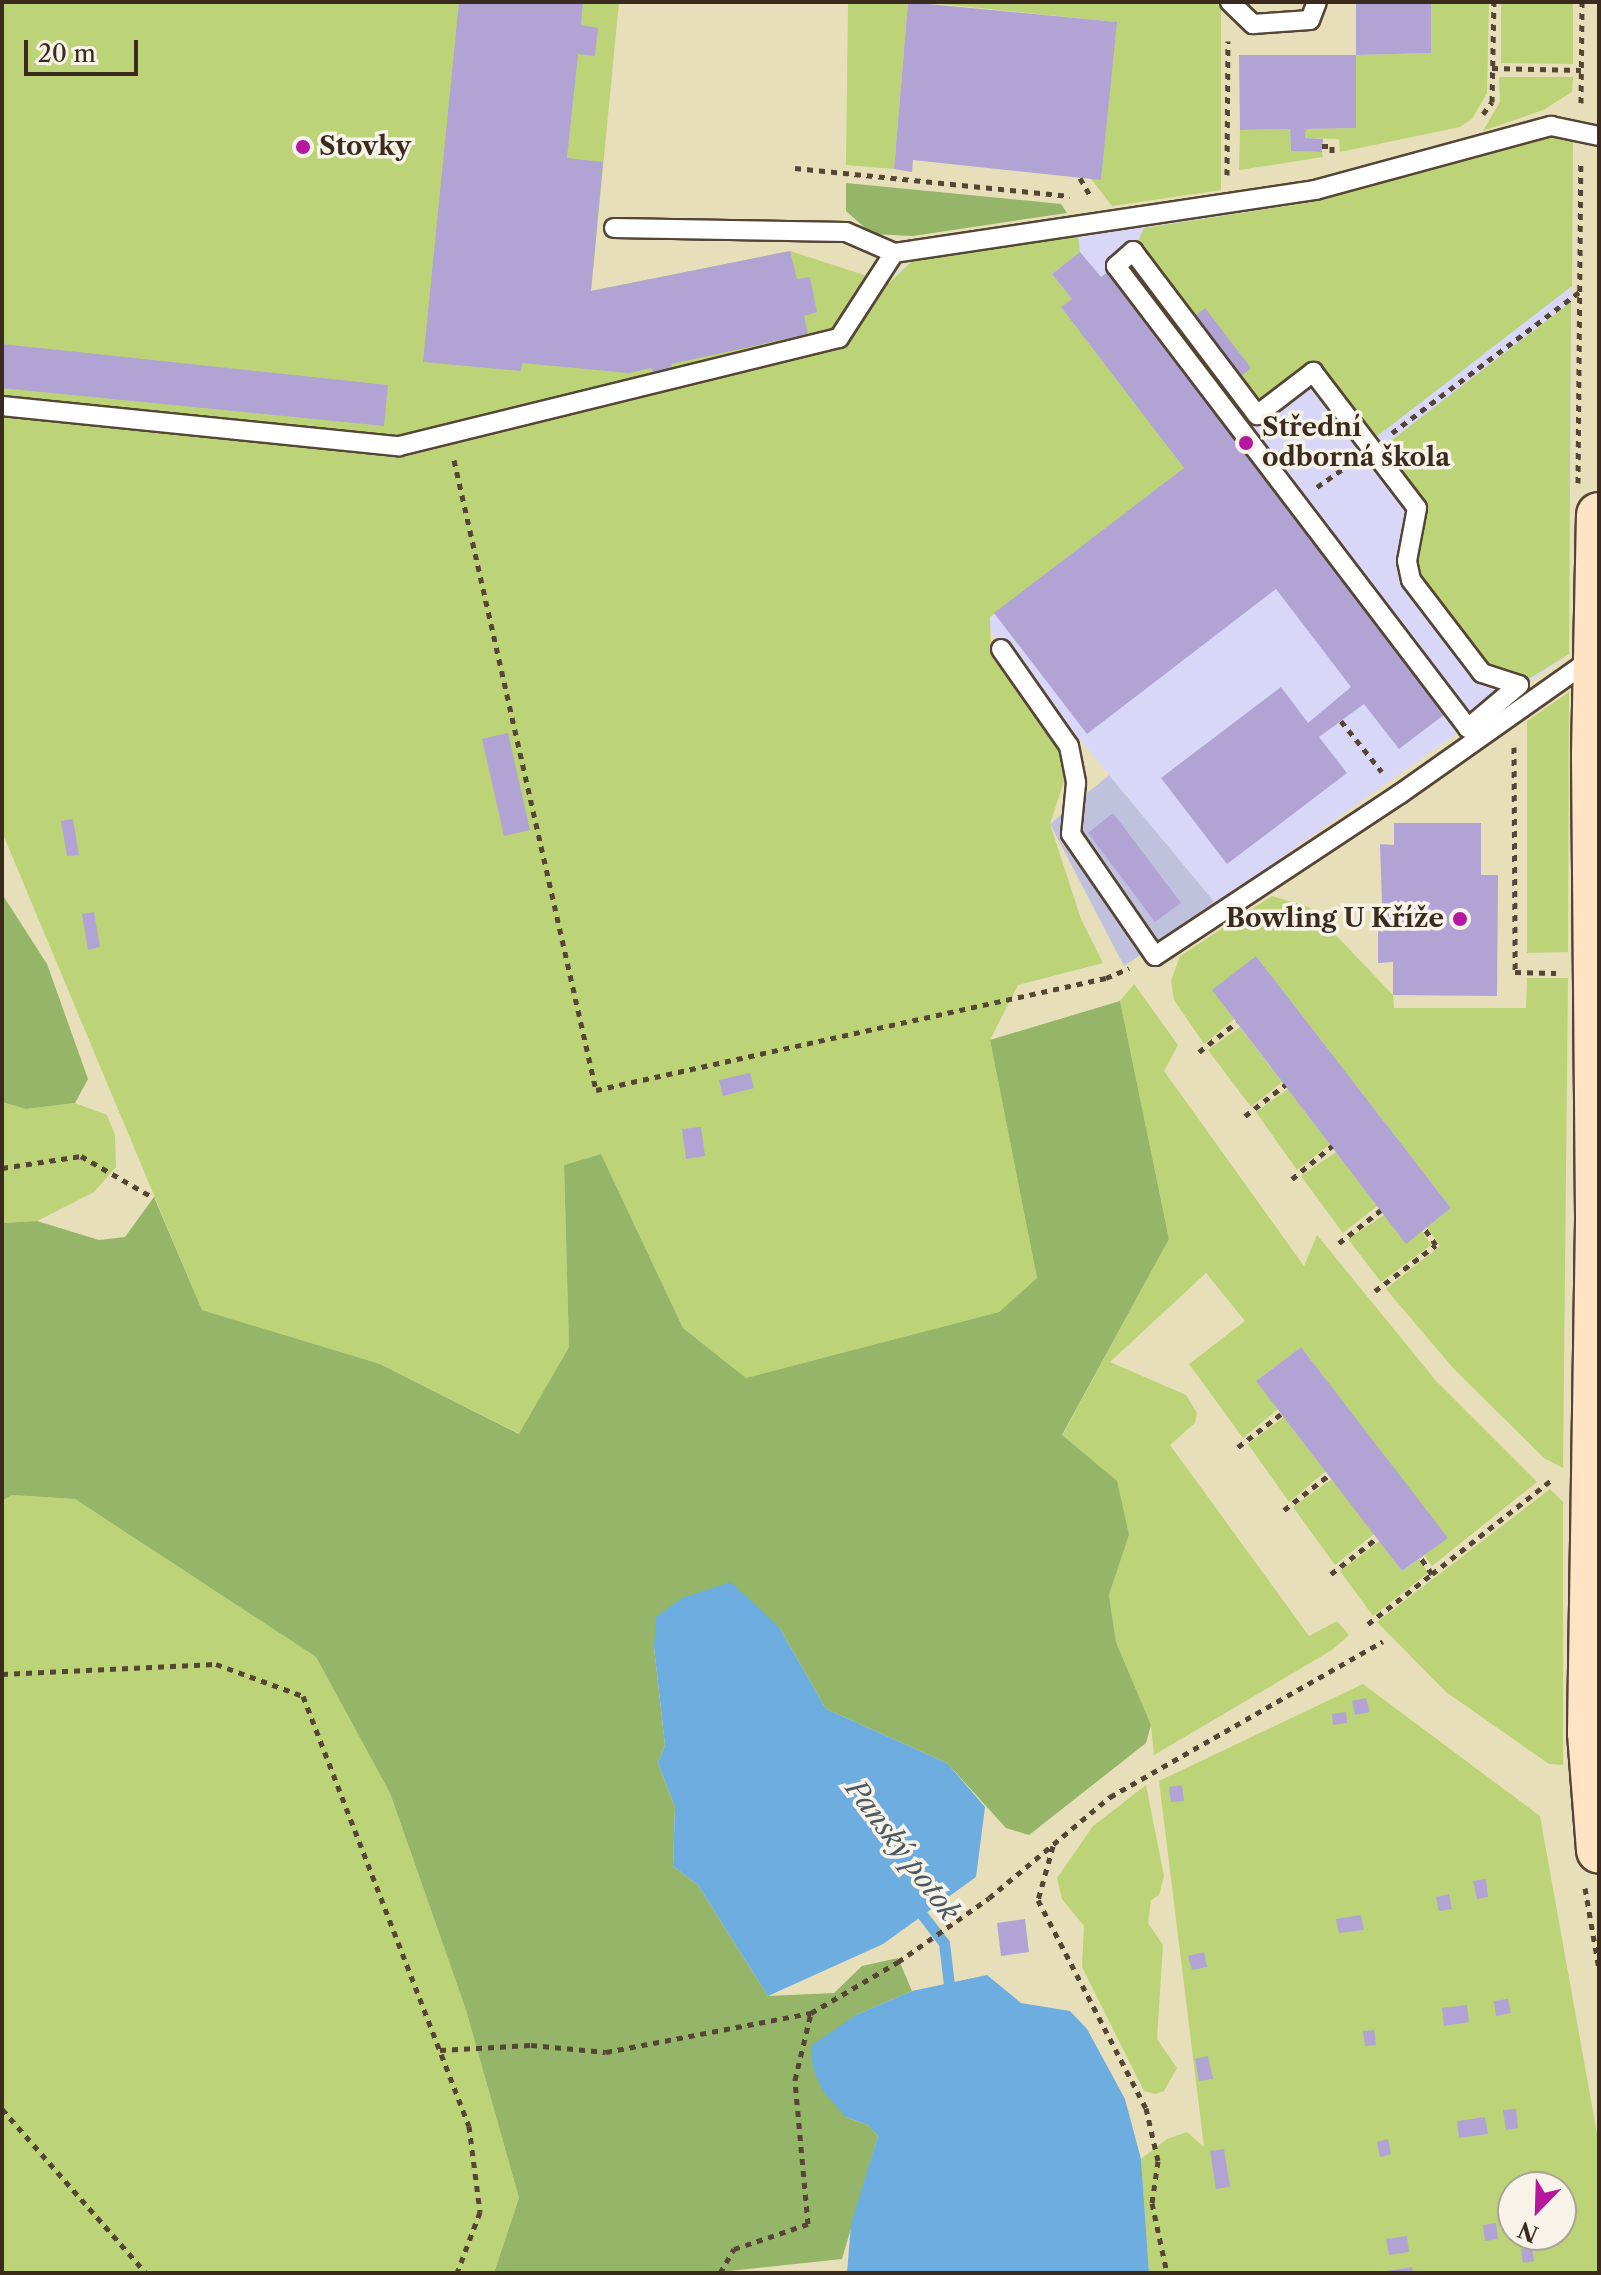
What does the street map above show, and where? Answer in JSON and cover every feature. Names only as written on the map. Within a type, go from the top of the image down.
[{"type":"main road","points":[[1599,515],[1596,656],[1598,1221],[1590,1733],[1599,1851]]},
{"type":"lane","points":[[1230,4],[1253,24],[1310,20],[1317,2]]},
{"type":"lane","points":[[614,228],[846,232],[894,253],[1315,190],[1551,126],[1599,136]]},
{"type":"lane","points":[[1133,251],[1257,415],[1313,372],[1372,448],[1417,508],[1407,561],[1411,580],[1482,673],[1519,685],[1468,728],[1116,266],[1133,251]]},
{"type":"lane","points":[[2,406],[399,446],[839,338],[894,253]]},
{"type":"lane","points":[[1001,649],[1069,746],[1076,783],[1071,834],[1155,956],[1400,794],[1514,710],[1596,656]]},
{"type":"path","points":[[1475,127],[1492,102],[1494,2]]},
{"type":"path","points":[[1230,4],[1227,180],[1242,178]]},
{"type":"path","points":[[1492,68],[1581,70]]},
{"type":"path","points":[[1322,146],[1332,146],[1332,163]]},
{"type":"path","points":[[1318,167],[1346,160]]},
{"type":"path","points":[[795,168],[1091,198]]},
{"type":"path","points":[[1307,495],[1579,292]]},
{"type":"path","points":[[448,435],[596,1090],[1106,978],[1155,956]]},
{"type":"path","points":[[1514,710],[1515,972],[1573,973]]},
{"type":"path","points":[[1341,721],[1400,794]]},
{"type":"path","points":[[1199,1052],[1237,1022]]},
{"type":"path","points":[[1245,1116],[1285,1085]]},
{"type":"path","points":[[1292,1179],[1332,1146]]},
{"type":"path","points":[[2,1168],[81,1156],[154,1198]]},
{"type":"path","points":[[1339,1243],[1381,1210]]},
{"type":"path","points":[[1375,1291],[1436,1245],[1425,1229]]},
{"type":"path","points":[[1238,1447],[1281,1414]]},
{"type":"path","points":[[1284,1510],[1329,1475]]},
{"type":"path","points":[[1368,1624],[1556,1477]]},
{"type":"path","points":[[1331,1574],[1377,1538]]},
{"type":"path","points":[[1421,1558],[1432,1574]]},
{"type":"path","points":[[440,2050],[531,2045],[606,2052],[811,2013],[916,1949],[989,1898],[1110,1797],[1383,1641]]},
{"type":"path","points":[[2,1674],[216,1664],[303,1696],[469,2126],[480,2212],[457,2273]]},
{"type":"path","points":[[1053,1844],[1038,1900],[1146,2108],[1158,2161],[1152,2203],[1167,2273]]},
{"type":"path","points":[[720,2273],[734,2249],[808,2224],[795,2080],[811,2013]]},
{"type":"path","points":[[2,2109],[146,2273]]},
{"type":"shaded area","name":"Střední odborná škola","points":[[1555,134],[1573,139],[1569,654],[1216,904],[951,584],[896,273],[911,262],[1312,202]]},
{"type":"shaded area","points":[[1109,775],[1216,904],[1124,966],[1050,824]]},
{"type":"green space","points":[[2,2],[619,2],[591,291],[790,251],[889,283],[911,262],[1078,236],[1080,252],[1052,274],[1072,299],[1062,307],[1184,468],[990,617],[991,656],[1052,735],[1063,762],[1064,781],[1050,824],[1081,919],[1103,963],[1018,985],[990,1040],[1037,1278],[999,1312],[746,1378],[683,1328],[601,1154],[564,1165],[569,1347],[520,1434],[380,1364],[202,1310],[2,832]]},
{"type":"green space","points":[[848,2],[908,2],[894,169],[846,165]]},
{"type":"green space","points":[[921,2],[1221,2],[1221,190],[1112,206],[1091,179],[1101,179],[1116,22]]},
{"type":"green space","points":[[1501,2],[1573,2],[1573,64],[1501,63]]},
{"type":"green space","points":[[1431,3],[1489,4],[1487,93],[1472,119],[1460,127],[1340,152],[1339,139],[1305,138],[1306,129],[1355,128],[1356,55],[1431,53]]},
{"type":"green space","points":[[1499,77],[1573,77],[1572,92],[1543,110],[1483,131],[1500,102]]},
{"type":"green space","points":[[1290,129],[1291,151],[1322,152],[1323,157],[1239,170],[1240,130]]},
{"type":"green space","points":[[1555,134],[1573,139],[1572,286],[1367,444],[1313,372],[1257,415],[1133,251],[1144,228],[1312,202]]},
{"type":"green space","points":[[846,183],[1061,204],[1067,213],[913,236],[872,234],[846,211]]},
{"type":"green space","points":[[1571,302],[1569,654],[1519,685],[1482,673],[1411,580],[1418,515],[1376,452]]},
{"type":"green space","points":[[1569,692],[1568,952],[1527,953],[1527,721]]},
{"type":"green space","points":[[2,894],[47,964],[88,1079],[75,1103],[26,1109],[2,1102]]},
{"type":"green space","points":[[1272,896],[1309,907],[1393,995],[1394,1008],[1526,1008],[1527,978],[1568,978],[1563,1468],[1544,1458],[1453,1368],[1386,1289],[1440,1246],[1427,1227],[1451,1208],[1256,956],[1213,990],[1234,1019],[1204,1044],[1174,1000],[1171,981],[1180,956]]},
{"type":"green space","points":[[1134,984],[1178,1045],[1164,1071],[1304,1266],[1317,1235],[1437,1382],[1537,1482],[1432,1566],[1424,1555],[1447,1538],[1301,1347],[1256,1381],[1278,1409],[1243,1438],[1189,1364],[1245,1321],[1206,1273],[1110,1362],[1186,1395],[1197,1413],[1195,1423],[1170,1445],[1309,1636],[1337,1621],[1349,1635],[1332,1650],[1154,1755],[1151,1725],[1116,1642],[1109,1595],[1129,1535],[1062,1436],[1169,1239],[1120,1001]]},
{"type":"green space","points":[[1120,1001],[1169,1239],[1062,1435],[1117,1481],[1129,1535],[1109,1595],[1116,1642],[1151,1725],[1146,1743],[1029,1835],[1006,1828],[947,1763],[826,1709],[779,1627],[654,1647],[665,1745],[658,1763],[675,1807],[673,1866],[698,1885],[768,1996],[834,1993],[862,1966],[898,1958],[912,1991],[856,2015],[846,2117],[868,2125],[878,2136],[842,2259],[711,2273],[494,2273],[519,2198],[466,2010],[390,1793],[316,1657],[75,1499],[12,1495],[2,1501],[2,1223],[37,1221],[99,1240],[125,1237],[154,1197],[202,1310],[380,1364],[519,1434],[569,1347],[564,1165],[601,1154],[683,1328],[746,1378],[999,1312],[1037,1278],[990,1040]]},
{"type":"green space","points":[[1240,1027],[1282,1082],[1251,1107],[1208,1050]]},
{"type":"green space","points":[[1288,1089],[1330,1144],[1297,1170],[1256,1112]]},
{"type":"green space","points":[[2,1102],[26,1109],[75,1103],[107,1115],[115,1135],[116,1167],[94,1192],[37,1221],[2,1223]]},
{"type":"green space","points":[[1336,1152],[1377,1206],[1343,1233],[1301,1176]]},
{"type":"green space","points":[[1384,1215],[1422,1231],[1431,1245],[1381,1282],[1348,1239]]},
{"type":"green space","points":[[1284,1417],[1326,1471],[1289,1502],[1248,1444]]},
{"type":"green space","points":[[1332,1479],[1374,1534],[1335,1565],[1293,1507]]},
{"type":"green space","points":[[1550,1489],[1563,1502],[1563,1765],[1549,1764],[1446,1692],[1377,1622]]},
{"type":"green space","points":[[12,1495],[75,1499],[316,1657],[390,1793],[466,2010],[519,2198],[494,2273],[2,2273],[2,1501]]},
{"type":"green space","points":[[1380,1541],[1402,1571],[1419,1559],[1428,1573],[1373,1616],[1340,1571]]},
{"type":"green space","points":[[1363,1684],[1540,1816],[1599,2145],[1599,2273],[1149,2273],[1141,2159],[1167,2139],[1187,2132],[1204,2147],[1159,1781]]},
{"type":"green space","points":[[1146,1785],[1164,1876],[1159,1895],[1151,1900],[1148,1923],[1163,1945],[1157,2039],[1177,2068],[1164,2091],[1155,2094],[1144,2091],[1082,1967],[1084,1926],[1062,1899],[1057,1878],[1093,1826]]},
{"type":"water","points":[[731,1582],[779,1627],[826,1709],[947,1763],[985,1807],[976,1877],[883,1944],[768,1996],[698,1885],[673,1866],[675,1807],[658,1763],[665,1745],[654,1647],[656,1617],[682,1598]]},
{"type":"water","points":[[987,1975],[1021,2003],[1070,2011],[1087,2029],[1125,2099],[1141,2159],[1149,2273],[847,2273],[851,2224],[878,2136],[868,2125],[846,2117],[823,2091],[813,2069],[811,2046],[856,2015],[912,1991]]},
{"type":"building","points":[[459,2],[583,2],[581,25],[598,28],[595,56],[578,54],[567,158],[603,162],[591,291],[790,251],[797,279],[810,277],[817,312],[804,316],[808,334],[671,364],[672,369],[654,374],[651,368],[629,373],[522,363],[521,371],[423,362]]},
{"type":"building","points":[[908,2],[1117,22],[1101,180],[913,160],[912,172],[894,169]]},
{"type":"building","points":[[1356,2],[1431,2],[1431,53],[1356,55]]},
{"type":"building","points":[[1239,55],[1356,55],[1356,128],[1306,129],[1305,138],[1323,139],[1322,152],[1291,151],[1290,129],[1240,130]]},
{"type":"building","points":[[1080,252],[1101,277],[1116,266],[1453,708],[1399,749],[1364,704],[1319,737],[1347,773],[1227,864],[1161,778],[1281,687],[1308,723],[1351,687],[1276,589],[1087,734],[994,613],[1184,468],[1061,307],[1072,299],[1052,274]]},
{"type":"building","points":[[1205,308],[1251,368],[1240,377],[1193,318]]},
{"type":"building","points":[[2,344],[388,385],[384,426],[2,388]]},
{"type":"building","points":[[508,733],[530,830],[504,836],[482,739]]},
{"type":"building","points":[[1113,813],[1181,903],[1155,922],[1088,833]]},
{"type":"building","points":[[73,819],[79,855],[67,856],[61,821]]},
{"type":"building","points":[[1394,823],[1481,823],[1481,875],[1498,875],[1497,996],[1393,995],[1393,962],[1378,963],[1378,931],[1383,932],[1380,844],[1394,845]]},
{"type":"building","points":[[94,912],[100,947],[88,950],[82,914]]},
{"type":"building","points":[[1256,956],[1451,1208],[1406,1244],[1212,990]]},
{"type":"building","points":[[750,1073],[754,1088],[723,1096],[719,1080]]},
{"type":"building","points":[[701,1127],[705,1156],[686,1159],[682,1129]]},
{"type":"building","points":[[1301,1347],[1448,1538],[1402,1571],[1256,1381]]},
{"type":"building","points":[[1366,1698],[1370,1712],[1355,1715],[1352,1701]]},
{"type":"building","points":[[1346,1712],[1347,1723],[1333,1725],[1332,1714]]},
{"type":"building","points":[[1182,1785],[1184,1801],[1171,1802],[1169,1787]]},
{"type":"building","points":[[1486,1879],[1488,1897],[1477,1899],[1473,1881]]},
{"type":"building","points":[[1449,1894],[1452,1909],[1439,1911],[1436,1897]]},
{"type":"building","points":[[1361,1915],[1364,1930],[1339,1933],[1336,1919]]},
{"type":"building","points":[[1025,1919],[1029,1952],[1001,1956],[997,1923]]},
{"type":"building","points":[[1204,1952],[1207,1967],[1192,1970],[1188,1956]]},
{"type":"building","points":[[1508,1999],[1511,2013],[1496,2016],[1494,2001]]},
{"type":"building","points":[[1467,2005],[1469,2022],[1444,2026],[1442,2008]]},
{"type":"building","points":[[1374,2030],[1376,2045],[1365,2046],[1363,2031]]},
{"type":"building","points":[[1208,2056],[1213,2079],[1199,2081],[1195,2059]]},
{"type":"building","points":[[1516,2109],[1518,2128],[1506,2130],[1503,2110]]},
{"type":"building","points":[[1485,2117],[1488,2134],[1459,2138],[1457,2121]]},
{"type":"building","points":[[1388,2139],[1391,2154],[1380,2157],[1377,2142]]},
{"type":"building","points":[[1224,2149],[1230,2187],[1216,2189],[1210,2151]]},
{"type":"building","points":[[1496,2223],[1497,2239],[1485,2241],[1483,2225]]},
{"type":"building","points":[[1407,2236],[1409,2252],[1389,2255],[1386,2239]]},
{"type":"building","points":[[1521,2251],[1533,2251],[1534,2261],[1523,2263]]},
{"type":"building","points":[[1412,2267],[1413,2273],[1387,2273],[1387,2271]]},
{"type":"waterway","name":"Panský potok","points":[[914,1904],[944,1943],[950,1993]]},
{"type":"place","name":"Stovky","points":[[303,147]]},
{"type":"place","name":"Střední odborná škola","points":[[1246,443]]},
{"type":"place","name":"Bowling U Kříže","points":[[1460,919]]}]
